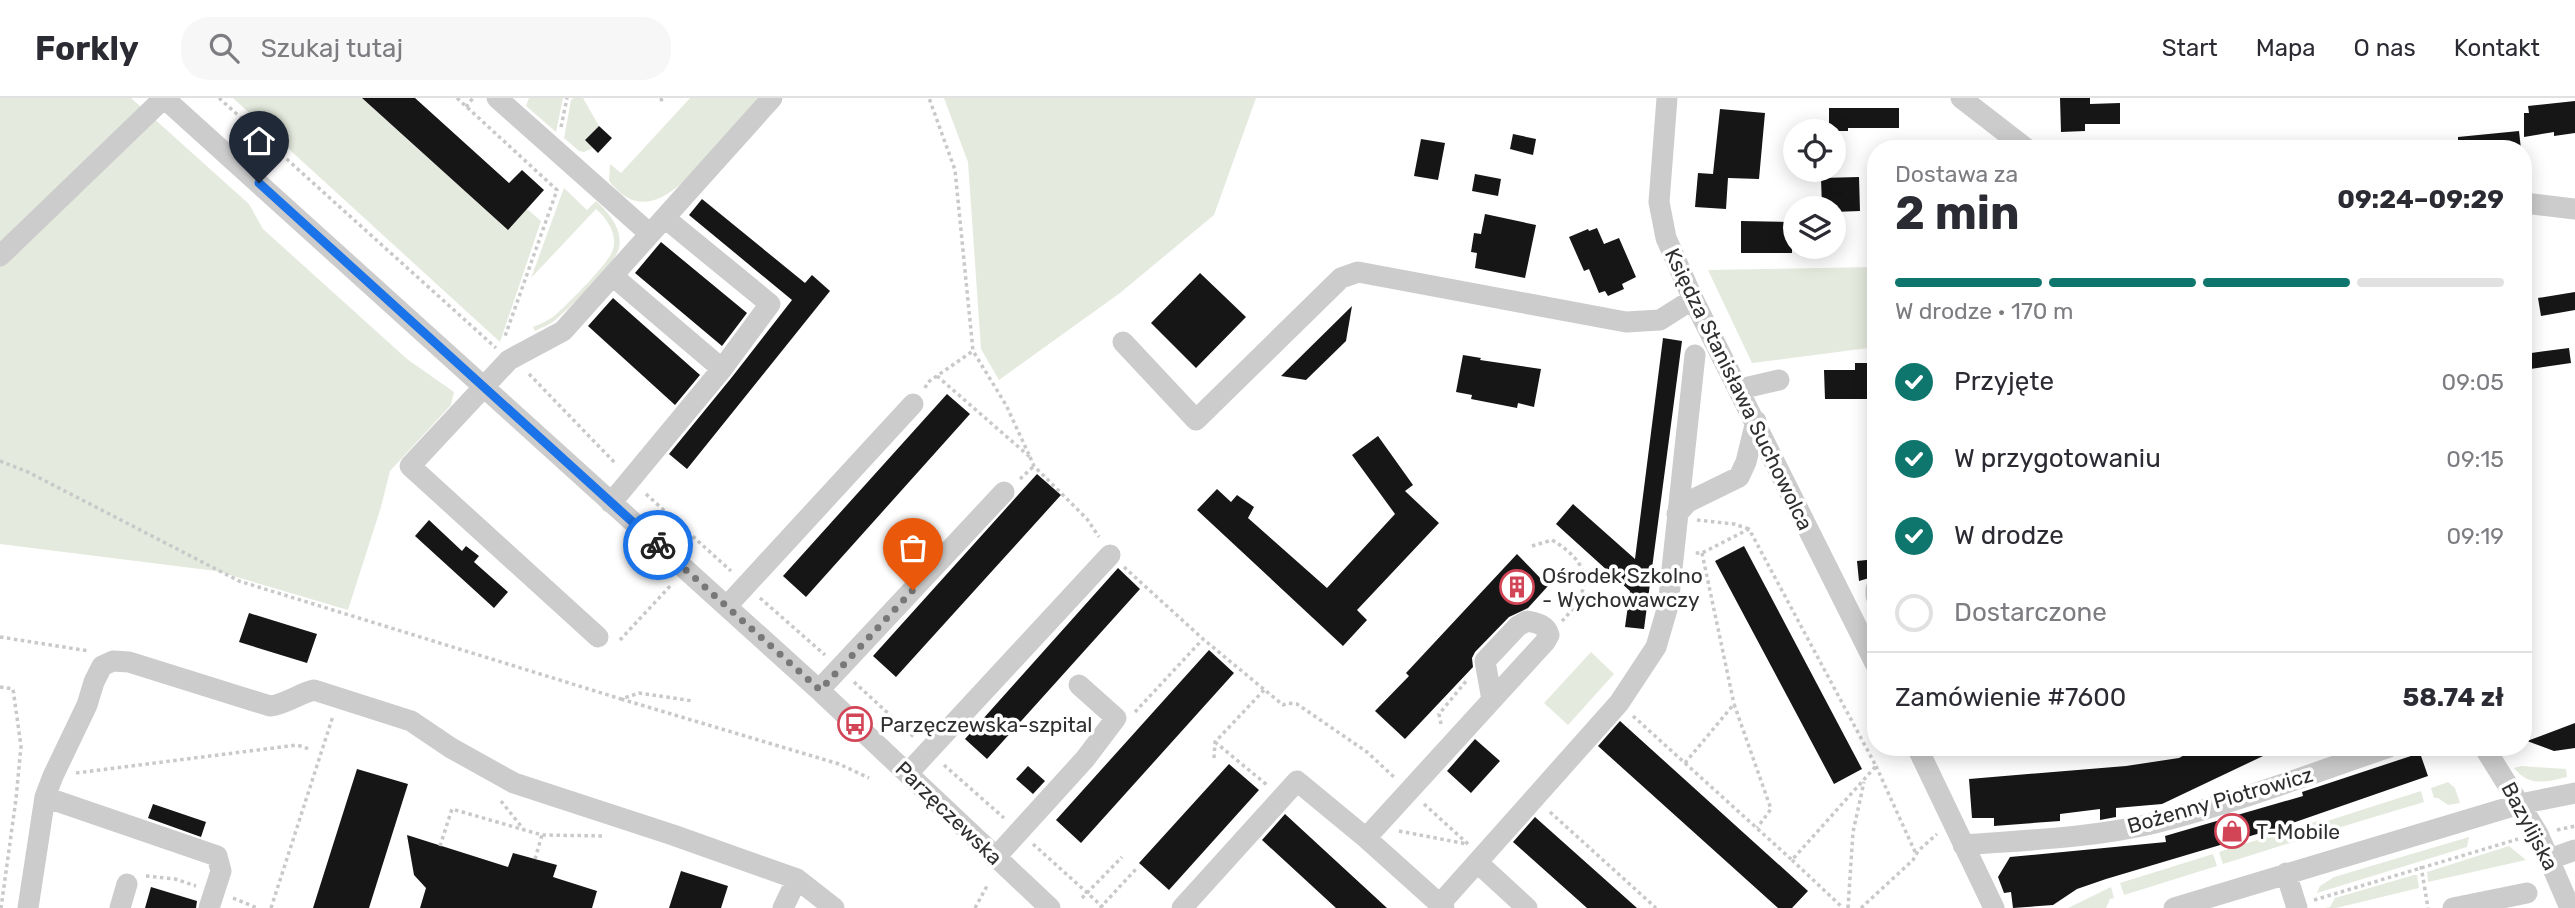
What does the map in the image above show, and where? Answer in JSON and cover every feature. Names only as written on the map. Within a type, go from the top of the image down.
[{"type":"street","points":[[0,257],[164,98]]},
{"type":"street","name":"Parzęczewska","points":[[164,98],[820,690],[1044,906]]},
{"type":"street","points":[[497,98],[650,234]]},
{"type":"street","points":[[598,637],[410,466],[509,360],[563,331],[772,98]]},
{"type":"street","name":"Księdza Stanisława Suchowolca","points":[[1667,98],[1659,202],[1666,238],[1693,299],[1756,421],[1809,534],[1867,632]]},
{"type":"street","points":[[1961,98],[2015,140]]},
{"type":"street","points":[[2532,204],[2575,209]]},
{"type":"street","points":[[611,503],[722,369],[770,304],[665,218]]},
{"type":"street","points":[[1123,342],[1196,420],[1341,278],[1358,272],[1626,322],[1660,320],[1693,299]]},
{"type":"street","points":[[614,277],[722,369]]},
{"type":"street","points":[[1684,519],[1695,355]]},
{"type":"street","points":[[1740,389],[1779,380]]},
{"type":"street","points":[[727,606],[913,404]]},
{"type":"street","points":[[1182,908],[1297,781],[1371,832],[1442,906],[1476,855],[1535,799],[1619,703],[1657,647],[1668,606],[1688,502],[1739,477],[1746,462],[1756,421]]},
{"type":"street","points":[[820,690],[1004,492]]},
{"type":"street","points":[[908,773],[1110,555]]},
{"type":"street","points":[[1371,832],[1447,750],[1545,642],[1549,635],[1547,629],[1527,621],[1518,626],[1485,661],[1492,700]]},
{"type":"street","points":[[28,908],[45,797],[102,666],[113,661],[129,662],[270,706],[280,705],[304,692],[327,692],[411,721],[451,748],[514,783],[797,879],[834,908]]},
{"type":"street","points":[[996,858],[1085,759],[1116,718],[1079,685]]},
{"type":"street","points":[[1926,756],[1963,845],[1994,908]]},
{"type":"street","name":"Bożenny Piotrowicz","points":[[1963,845],[2092,834],[2154,823],[2294,781],[2364,756]]},
{"type":"street","name":"Bazylijska","points":[[2490,756],[2550,859],[2571,908]]},
{"type":"street","points":[[2174,908],[2520,804],[2575,793]]},
{"type":"street","points":[[45,797],[217,856],[221,871],[209,908]]},
{"type":"street","points":[[2550,859],[2575,850]]},
{"type":"street","points":[[1476,855],[1527,908]]},
{"type":"street","points":[[2286,873],[2297,908]]},
{"type":"street","points":[[783,908],[797,879]]},
{"type":"street","points":[[120,908],[127,884]]},
{"type":"street","points":[[2453,908],[2527,893]]},
{"type":"path","points":[[219,98],[498,350],[557,190],[457,98]]},
{"type":"path","points":[[466,107],[473,98]]},
{"type":"path","points":[[929,98],[955,170],[973,351],[1006,405],[1034,466],[1087,519],[1110,555],[1203,639],[1283,705],[1297,704],[1367,752],[1476,855]]},
{"type":"path","points":[[913,404],[929,382],[973,351]]},
{"type":"path","points":[[517,368],[530,374],[631,480],[1102,907],[1136,869]]},
{"type":"path","points":[[937,376],[1030,457]]},
{"type":"path","points":[[0,461],[28,472],[239,581],[839,764],[869,778]]},
{"type":"path","points":[[1684,519],[1734,524],[1749,529],[1867,747]]},
{"type":"path","points":[[1692,543],[1692,553],[1702,553],[1749,529]]},
{"type":"path","points":[[1532,546],[1552,540],[1566,549],[1581,566],[1586,582],[1577,605],[1549,635]]},
{"type":"path","points":[[1702,553],[1734,704],[1771,810],[1757,829]]},
{"type":"path","points":[[598,637],[611,649],[685,569]]},
{"type":"path","points":[[0,637],[97,653],[113,661]]},
{"type":"path","points":[[1447,750],[1439,714],[1467,680]]},
{"type":"path","points":[[0,687],[13,690],[21,747],[1,908]]},
{"type":"path","points":[[1214,758],[1215,742],[1265,690]]},
{"type":"path","points":[[621,699],[639,692],[693,701]]},
{"type":"path","points":[[1619,703],[1846,908]]},
{"type":"path","points":[[1685,763],[1734,704]]},
{"type":"path","points":[[271,908],[326,736],[334,713],[338,712]]},
{"type":"path","points":[[1215,742],[1283,797]]},
{"type":"path","points":[[53,776],[297,745],[309,749]]},
{"type":"path","points":[[1872,756],[1916,855]]},
{"type":"path","points":[[1792,860],[1877,766]]},
{"type":"path","points":[[1846,908],[1853,832],[1865,780]]},
{"type":"path","points":[[499,799],[524,830]]},
{"type":"path","points":[[1535,799],[1657,908]]},
{"type":"path","points":[[440,846],[452,810],[542,835],[608,836]]},
{"type":"path","points":[[2562,829],[2575,827]]},
{"type":"path","points":[[1861,908],[1940,830]]},
{"type":"path","points":[[1371,832],[1476,855]]},
{"type":"path","points":[[535,859],[542,835]]},
{"type":"path","points":[[2318,899],[2525,837]]},
{"type":"path","points":[[1082,898],[1122,857]]},
{"type":"path","points":[[2421,866],[2428,908]]},
{"type":"path","points":[[975,908],[987,886]]},
{"type":"shaded area","points":[[0,98],[131,98],[249,204],[263,229],[407,359],[454,392],[451,405],[390,471],[348,610],[216,571],[0,544]]},
{"type":"shaded area","points":[[233,98],[362,98],[507,229],[527,209],[541,221],[500,342]]},
{"type":"shaded area","points":[[529,98],[563,98],[556,132],[526,106]]},
{"type":"shaded area","points":[[583,98],[599,126],[585,140],[593,148],[584,152],[564,138],[571,100]]},
{"type":"shaded area","points":[[690,98],[760,98],[690,175],[665,196],[651,201],[637,201],[623,195],[609,181],[610,164],[621,173]]},
{"type":"shaded area","points":[[944,98],[1256,98],[1214,215],[1120,293],[999,380],[981,349],[968,162]]},
{"type":"shaded area","points":[[564,188],[587,210],[596,201],[606,211],[617,228],[619,248],[610,264],[580,297],[554,321],[535,331],[533,327],[553,317],[585,286],[602,267],[614,246],[611,228],[596,209],[531,278]]},
{"type":"shaded area","points":[[1867,267],[1867,348],[1752,363],[1708,270]]},
{"type":"shaded area","points":[[1591,652],[1614,674],[1568,725],[1544,703]]},
{"type":"shaded area","points":[[2521,766],[2566,769],[2567,777],[2532,781],[2514,768]]},
{"type":"shaded area","points":[[2448,782],[2455,788],[2460,803],[2448,805],[2434,798],[2431,788]]},
{"type":"shaded area","points":[[2421,791],[2424,802],[2331,830],[2327,821]]},
{"type":"shaded area","points":[[2321,820],[2325,832],[2223,864],[2219,852]]},
{"type":"shaded area","points":[[2469,837],[2467,847],[2317,893],[2320,886],[2334,877]]},
{"type":"shaded area","points":[[2509,846],[2526,860],[2428,882],[2427,872]]},
{"type":"shaded area","points":[[2213,854],[2217,866],[2124,895],[2120,883]]},
{"type":"shaded area","points":[[2417,875],[2419,888],[2336,908],[2325,908],[2330,907],[2335,898]]},
{"type":"shaded area","points":[[2111,887],[2114,898],[2110,899],[2106,908],[2068,908]]},
{"type":"building","points":[[362,98],[415,98],[509,183],[522,170],[544,190],[508,230]]},
{"type":"building","points":[[2060,98],[2090,98],[2090,104],[2120,103],[2120,124],[2085,124],[2085,131],[2061,132]]},
{"type":"building","points":[[2575,101],[2575,133],[2554,136],[2554,132],[2524,137],[2524,113],[2529,113],[2528,106]]},
{"type":"building","points":[[1829,108],[1899,108],[1899,128],[1848,128],[1846,131],[1846,119],[1829,119]]},
{"type":"building","points":[[1720,109],[1765,113],[1759,179],[1728,178],[1726,209],[1695,207],[1698,173],[1713,174]]},
{"type":"building","points":[[599,126],[612,138],[598,153],[585,140]]},
{"type":"building","points":[[2519,131],[2520,140],[2458,140],[2458,137]]},
{"type":"building","points":[[1513,134],[1536,139],[1533,155],[1510,149]]},
{"type":"building","points":[[1421,139],[1445,143],[1438,180],[1414,176]]},
{"type":"building","points":[[1475,174],[1501,179],[1498,196],[1472,191]]},
{"type":"building","points":[[1846,177],[1859,177],[1860,211],[1846,212],[1846,196],[1822,196],[1821,182],[1846,182]]},
{"type":"building","points":[[702,199],[805,283],[812,275],[830,291],[687,469],[669,454],[792,300],[689,215]]},
{"type":"building","points":[[1485,214],[1536,225],[1525,278],[1475,268],[1477,253],[1471,252],[1474,233],[1481,234]]},
{"type":"building","points":[[1741,221],[1783,222],[1783,253],[1741,253]]},
{"type":"building","points":[[1597,228],[1604,244],[1619,238],[1636,277],[1622,284],[1624,289],[1608,296],[1605,291],[1599,293],[1589,269],[1584,271],[1569,237]]},
{"type":"building","points":[[661,242],[747,313],[722,346],[635,273]]},
{"type":"building","points":[[1200,273],[1246,317],[1196,368],[1151,323]]},
{"type":"building","points":[[2575,292],[2575,310],[2541,316],[2538,298]]},
{"type":"building","points":[[613,298],[700,375],[675,405],[588,326]]},
{"type":"building","points":[[1352,306],[1346,341],[1306,380],[1281,376]]},
{"type":"building","points":[[1663,338],[1682,341],[1644,629],[1625,627],[1630,591],[1556,524],[1573,504],[1635,559]]},
{"type":"building","points":[[2569,348],[2571,363],[2532,369],[2532,353]]},
{"type":"building","points":[[1463,355],[1541,369],[1534,407],[1518,403],[1517,408],[1471,399],[1472,395],[1456,392]]},
{"type":"building","points":[[1855,363],[1867,363],[1867,399],[1825,399],[1824,370],[1855,370]]},
{"type":"building","points":[[947,394],[970,414],[806,597],[783,576]]},
{"type":"building","points":[[1378,436],[1413,485],[1405,491],[1439,523],[1357,610],[1367,620],[1343,646],[1197,510],[1217,489],[1231,502],[1237,495],[1254,507],[1248,518],[1327,588],[1395,514],[1352,455]]},
{"type":"building","points":[[1037,474],[1061,495],[896,677],[873,656]]},
{"type":"building","points":[[429,520],[462,551],[466,546],[479,556],[474,562],[508,592],[494,608],[415,536]]},
{"type":"building","points":[[1744,546],[1862,769],[1834,784],[1715,561]]},
{"type":"building","points":[[1517,554],[1548,586],[1528,608],[1509,617],[1475,652],[1472,658],[1473,667],[1405,739],[1375,711],[1409,676],[1406,673]]},
{"type":"building","points":[[1867,560],[1867,579],[1859,581],[1857,561]]},
{"type":"building","points":[[1118,568],[1140,589],[987,759],[965,739]]},
{"type":"building","points":[[249,613],[317,634],[307,663],[239,642]]},
{"type":"building","points":[[1209,650],[1234,673],[1081,843],[1056,820]]},
{"type":"building","points":[[1620,721],[1808,891],[1792,908],[1778,908],[1598,746]]},
{"type":"building","points":[[2575,723],[2575,748],[2554,751],[2532,743],[2532,739]]},
{"type":"building","points":[[1475,739],[1500,761],[1471,793],[1447,771]]},
{"type":"building","points":[[2263,756],[2162,804],[2116,808],[2116,817],[2100,820],[2100,809],[2060,814],[2060,821],[1994,826],[1994,818],[1972,818],[1969,779],[2126,766],[2179,758]]},
{"type":"building","points":[[2411,756],[2421,756],[2428,776],[2284,826],[2106,879],[2077,889],[2053,905],[2013,908],[2011,892],[2004,893],[1998,877],[2010,857],[2166,842],[2165,836],[2303,796],[2302,792]]},
{"type":"building","points":[[1229,764],[1259,790],[1169,890],[1139,863]]},
{"type":"building","points":[[1028,766],[1045,781],[1033,794],[1016,779]]},
{"type":"building","points":[[357,769],[408,784],[369,908],[313,908]]},
{"type":"building","points":[[153,804],[206,822],[201,837],[148,818]]},
{"type":"building","points":[[1285,814],[1387,908],[1336,908],[1262,840]]},
{"type":"building","points":[[1535,817],[1637,908],[1587,908],[1513,842]]},
{"type":"building","points":[[407,835],[508,867],[513,853],[557,865],[553,877],[597,891],[592,908],[420,908],[426,888],[414,875]]},
{"type":"building","points":[[681,871],[728,886],[721,908],[669,908]]},
{"type":"building","points":[[151,887],[197,901],[196,908],[145,908]]},
{"type":"way so far","points":[[658,545],[820,690],[913,590]]},
{"type":"place","name":"Ośrodek Szkolno - Wychowawczy","points":[[1517,587]]},
{"type":"place","name":"Parzęczewska-szpital","points":[[855,724]]},
{"type":"place","name":"T-Mobile","points":[[2232,831]]},
{"type":"route","points":[[259,183],[658,545]]}]
